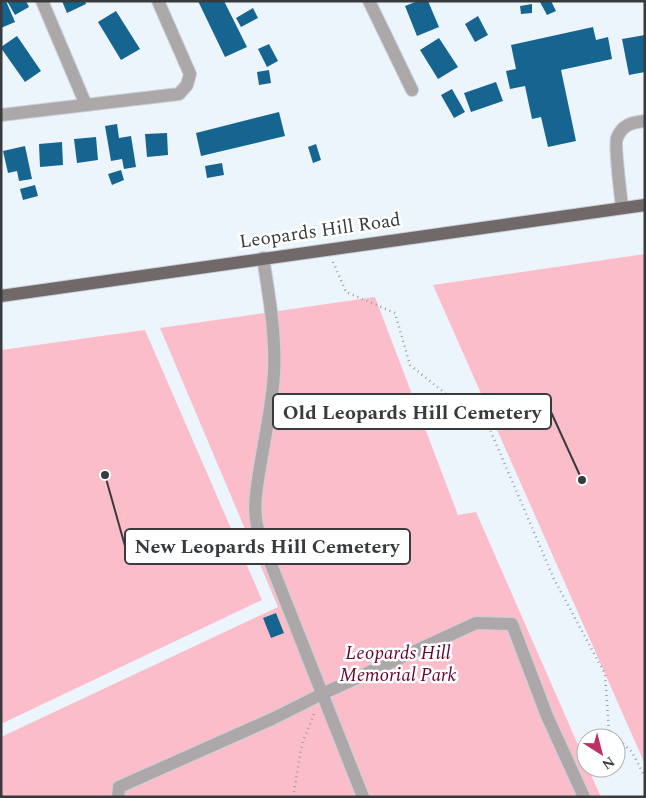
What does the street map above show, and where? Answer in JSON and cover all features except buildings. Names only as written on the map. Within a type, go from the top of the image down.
[{"type":"main road","name":"Leopards Hill Road","points":[[1,296],[645,205]]},
{"type":"street","points":[[42,1],[86,105]]},
{"type":"street","points":[[1,115],[179,94],[187,85],[190,74],[158,1]]},
{"type":"street","points":[[369,1],[412,90]]},
{"type":"street","points":[[622,208],[616,139],[624,126],[645,121]]},
{"type":"street","points":[[263,258],[273,328],[274,373],[255,501],[256,519],[263,544],[363,797]]},
{"type":"street","points":[[118,797],[119,787],[272,719],[476,623],[512,624],[546,716],[584,797]]},
{"type":"path","points":[[328,249],[346,292],[395,313],[410,365],[488,425],[554,579],[605,674],[609,731],[632,752],[645,777]]},
{"type":"path","points":[[293,797],[302,744],[322,694]]},
{"type":"green space","points":[[645,254],[645,764],[433,285]]},
{"type":"green space","name":"Leopards Hill Memorial Park","points":[[375,297],[458,515],[476,512],[576,740],[576,778],[592,778],[601,797],[1,797],[1,737],[278,607],[160,328]]},
{"type":"green space","points":[[145,330],[262,600],[1,724],[1,350]]},
{"type":"place","name":"New Leopards Hill Cemetery","points":[[105,475]]},
{"type":"place","name":"Old Leopards Hill Cemetery","points":[[582,480]]}]
